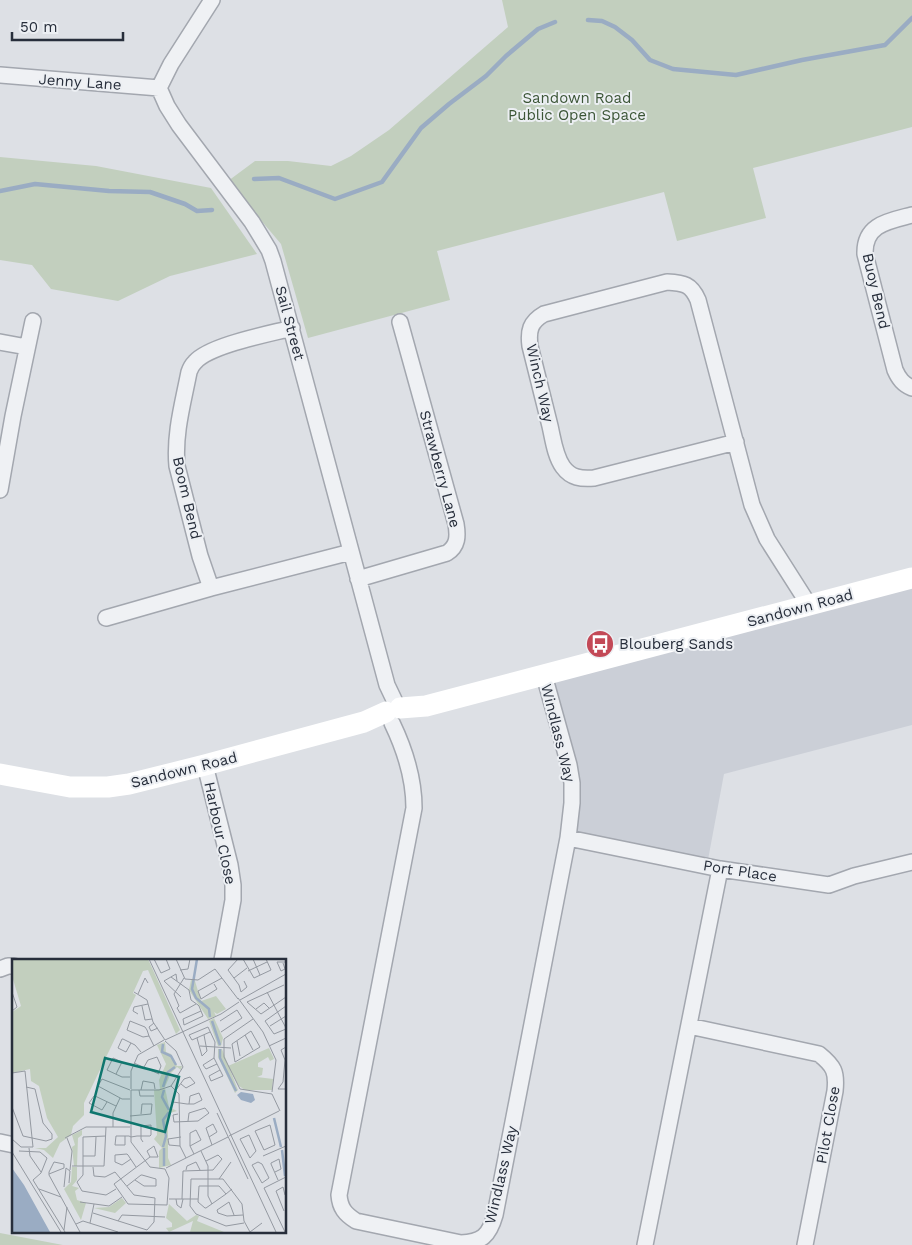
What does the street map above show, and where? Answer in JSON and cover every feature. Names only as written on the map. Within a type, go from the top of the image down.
[{"type":"street","points":[[159,88],[171,64],[210,1]]},
{"type":"street","name":"Jenny Lane","points":[[0,75],[159,88]]},
{"type":"street","name":"Sail Street","points":[[159,88],[179,126],[252,222],[269,250],[292,328],[394,714]]},
{"type":"street","name":"Buoy Bend","points":[[912,215],[892,220],[876,227],[870,233],[865,246],[865,254],[895,370],[898,378],[912,388]]},
{"type":"street","name":"Winch Way","points":[[736,442],[594,478],[583,479],[576,477],[563,466],[556,450],[530,346],[530,334],[534,321],[544,314],[667,282],[676,282],[694,290],[698,300],[736,442],[752,505],[767,540],[810,605]]},
{"type":"street","points":[[0,490],[7,415],[33,321]]},
{"type":"street","name":"Strawberry Lane","points":[[358,578],[447,553],[452,550],[457,536],[456,524],[400,322]]},
{"type":"street","name":"Boom Bend","points":[[211,588],[200,556],[177,466],[176,439],[188,372],[194,362],[212,351],[230,344],[292,328]]},
{"type":"street","points":[[0,342],[27,347]]},
{"type":"street","points":[[106,618],[211,588],[351,552]]},
{"type":"street","name":"Sandown Road","points":[[0,774],[70,787],[108,787],[129,784],[912,578]]},
{"type":"street","name":"Windlass Way","points":[[394,714],[412,780],[414,808],[339,1201],[346,1215],[356,1221],[460,1243],[472,1242],[484,1236],[492,1227],[497,1206],[568,838],[572,783],[569,765],[544,675]]},
{"type":"street","name":"Harbour Close","points":[[205,765],[233,885],[233,900],[222,959]]},
{"type":"street","name":"Port Place","points":[[568,838],[720,869],[829,885],[854,876],[912,862]]},
{"type":"street","points":[[645,1245],[720,869]]},
{"type":"street","points":[[0,969],[12,966]]},
{"type":"street","name":"Pilot Close","points":[[689,1026],[819,1054],[833,1067],[836,1079],[835,1091],[805,1245]]},
{"type":"shaded area","points":[[912,577],[912,725],[724,774],[707,865],[570,837],[574,803],[545,674]]},
{"type":"green space","name":"Sandown Road Public Open Space","points":[[502,0],[912,0],[912,127],[753,168],[766,218],[677,241],[664,192],[437,251],[450,300],[308,338],[281,244],[228,181],[255,161],[288,161],[331,166],[351,156],[389,130],[508,27]]},
{"type":"green space","points":[[0,157],[96,166],[211,188],[257,254],[170,276],[118,301],[51,289],[32,265],[0,260]]},
{"type":"green space","points":[[0,1233],[63,1245],[0,1245]]},
{"type":"waterway","points":[[588,20],[602,21],[615,27],[632,40],[650,60],[673,69],[736,75],[802,60],[885,45],[912,18]]},
{"type":"waterway","points":[[254,179],[279,178],[335,199],[382,182],[421,128],[486,76],[538,29],[555,22]]},
{"type":"waterway","points":[[0,191],[35,184],[109,191],[150,192],[185,204],[197,211],[212,210]]},
{"type":"place","name":"Blouberg Sands","points":[[600,644]]}]
